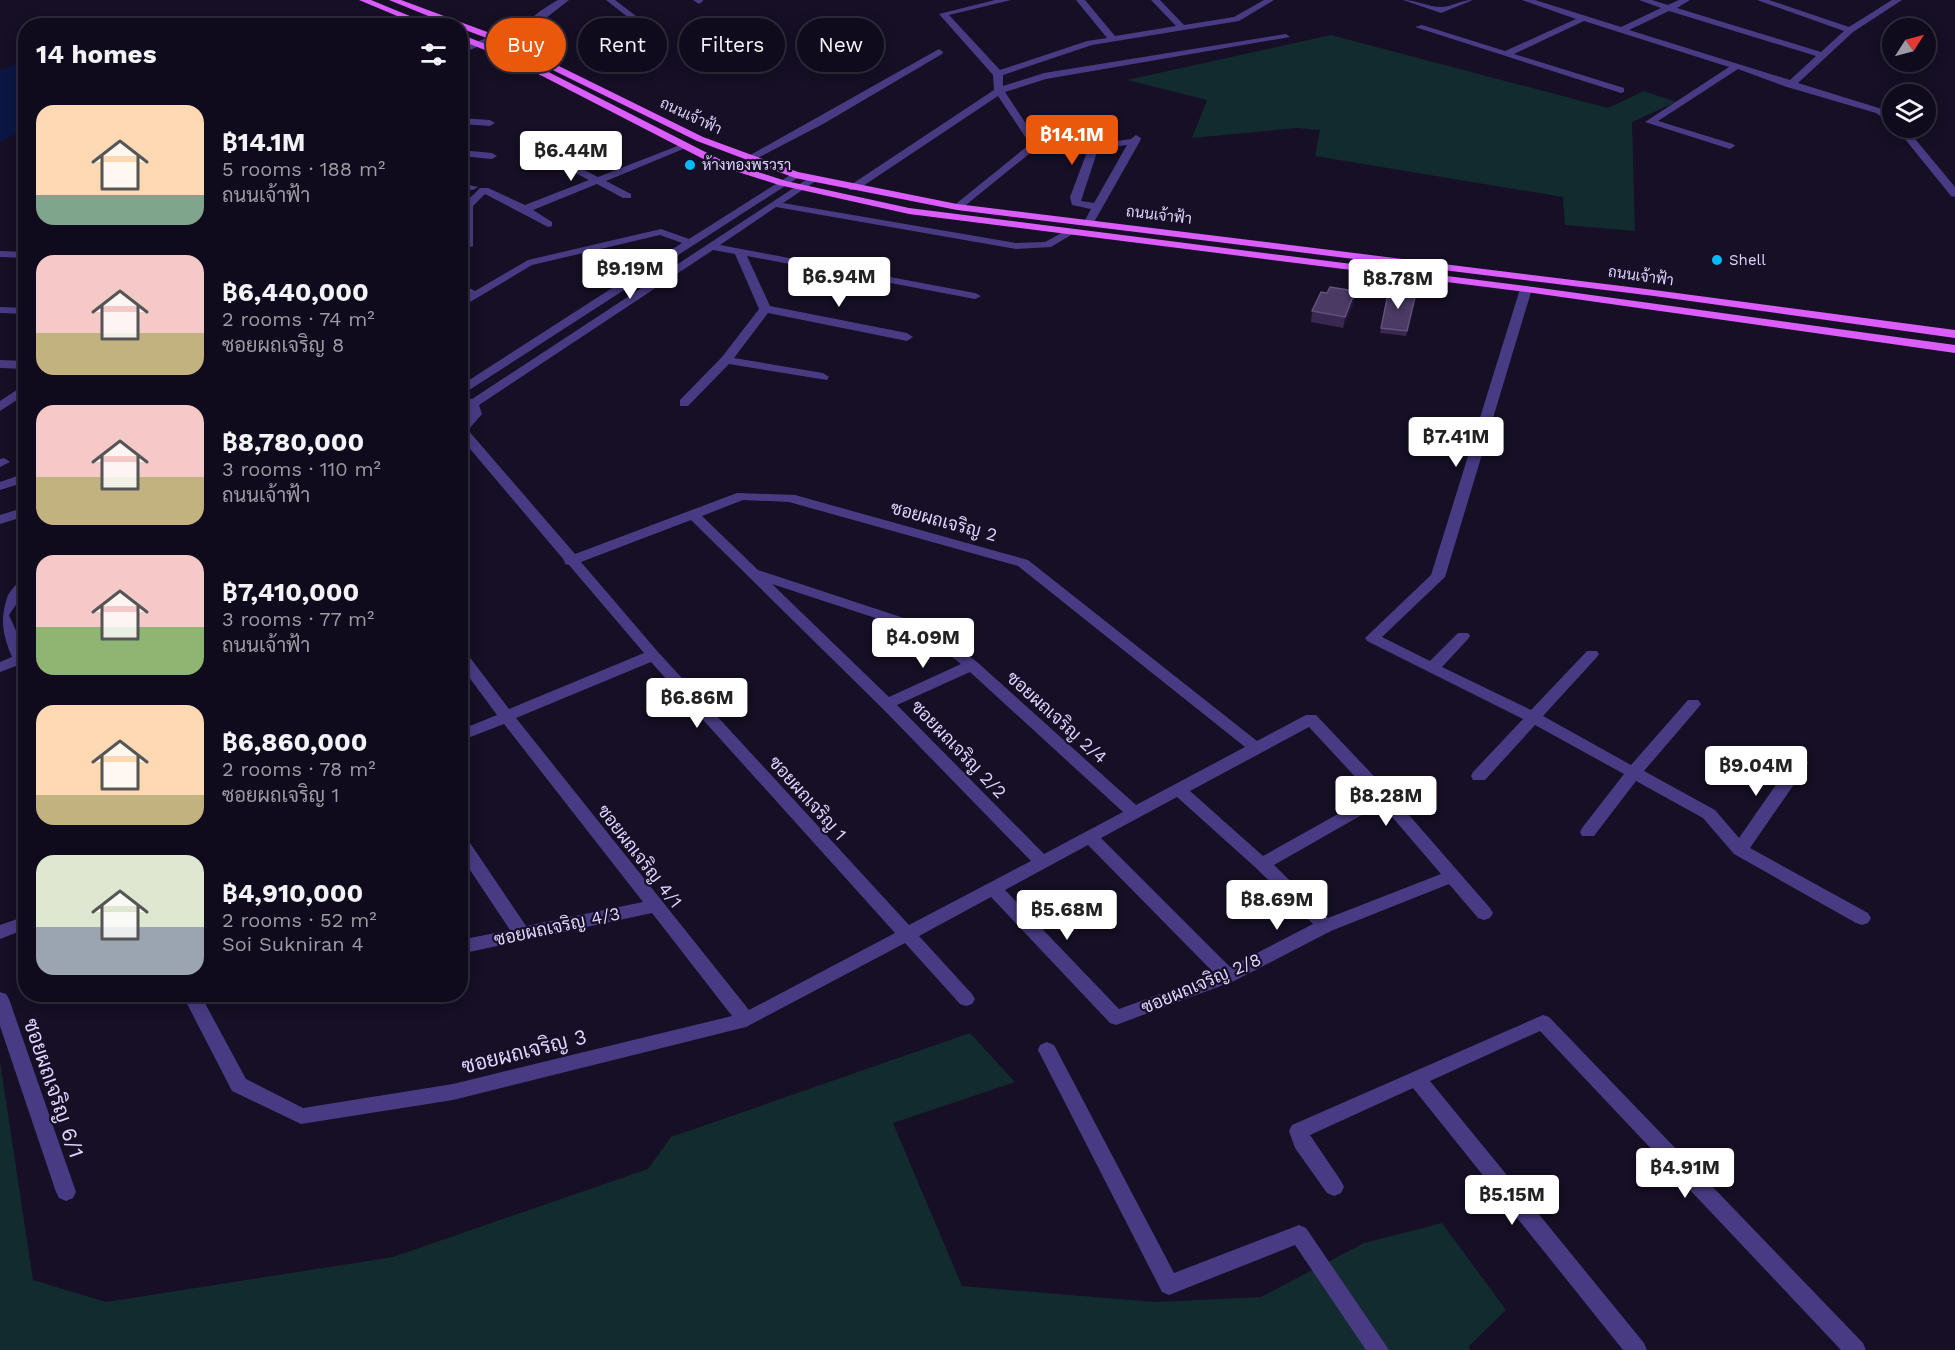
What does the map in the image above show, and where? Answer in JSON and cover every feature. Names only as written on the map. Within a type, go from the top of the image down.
[{"type":"main road","points":[[363,0],[409,18]]},
{"type":"main road","name":"ถนนเจ้าฟ้า","points":[[393,0],[441,18]]},
{"type":"main road","name":"ถนนเจ้าฟ้า","points":[[468,28],[486,35]]},
{"type":"main road","name":"ถนนเจ้าฟ้า","points":[[468,40],[520,61],[683,147],[717,162],[783,183],[909,211],[1526,289],[1955,349]]},
{"type":"main road","name":"ถนนเจ้าฟ้า","points":[[565,72],[700,139],[795,175],[854,188],[957,207],[1654,292],[1955,334]]},
{"type":"street","points":[[541,18],[556,4],[565,0]]},
{"type":"street","points":[[610,0],[632,16]]},
{"type":"street","points":[[1080,0],[1114,40]]},
{"type":"street","points":[[1155,0],[1183,29]]},
{"type":"street","points":[[998,74],[1090,44],[1236,19],[1270,0]]},
{"type":"street","points":[[1407,0],[1441,10],[1469,0]]},
{"type":"street","points":[[1526,0],[1882,113]]},
{"type":"street","points":[[1643,0],[1821,55]]},
{"type":"street","points":[[1618,31],[1686,0]]},
{"type":"street","points":[[1761,0],[1850,30]]},
{"type":"street","points":[[1790,85],[1850,30],[1898,0]]},
{"type":"street","points":[[957,207],[1035,145],[999,92],[998,74],[943,14],[999,1]]},
{"type":"street","points":[[1508,53],[1582,19]]},
{"type":"street","points":[[1210,24],[1240,45]]},
{"type":"street","points":[[1419,27],[1621,90]]},
{"type":"street","points":[[1152,34],[1160,41]]},
{"type":"street","points":[[854,188],[999,92],[1044,76],[1110,61],[1172,51],[1240,45],[1286,37]]},
{"type":"street","points":[[468,48],[486,41]]},
{"type":"street","points":[[1090,44],[1098,51]]},
{"type":"street","points":[[750,158],[820,122],[939,52]]},
{"type":"street","points":[[1730,146],[1650,122],[1734,68]]},
{"type":"street","points":[[468,122],[490,123]]},
{"type":"street","points":[[1909,138],[1955,195]]},
{"type":"street","points":[[1089,222],[1099,207],[1136,140],[1095,147],[1075,197],[1076,203],[1099,207]]},
{"type":"street","points":[[527,144],[627,196]]},
{"type":"street","points":[[525,209],[683,147]]},
{"type":"street","points":[[468,154],[492,156]]},
{"type":"street","points":[[468,387],[795,175]]},
{"type":"street","points":[[468,400],[711,246],[812,179]]},
{"type":"street","points":[[468,186],[473,186]]},
{"type":"street","points":[[468,246],[468,205],[484,190],[525,209],[548,224]]},
{"type":"street","points":[[774,204],[1016,246],[1047,245],[1071,232]]},
{"type":"street","points":[[468,300],[528,263],[661,232],[691,243]]},
{"type":"street","points":[[711,246],[975,296]]},
{"type":"street","points":[[740,252],[765,309]]},
{"type":"street","points":[[0,254],[18,255]]},
{"type":"street","points":[[1526,289],[1438,577],[1372,638],[1532,717],[1709,814],[1740,850],[1862,918]]},
{"type":"street","points":[[468,291],[475,296]]},
{"type":"street","points":[[765,309],[907,337]]},
{"type":"street","points":[[684,403],[726,360],[765,309]]},
{"type":"street","points":[[0,310],[18,311]]},
{"type":"street","points":[[726,360],[823,377]]},
{"type":"street","points":[[0,364],[18,365]]},
{"type":"street","points":[[0,406],[18,394]]},
{"type":"street","points":[[468,404],[476,414],[468,423]]},
{"type":"street","name":"ซอยผถเจริญ 1","points":[[468,438],[570,561],[653,655],[966,999]]},
{"type":"street","points":[[0,486],[18,480]]},
{"type":"street","name":"ซอยผถเจริญ 2","points":[[570,561],[742,496],[790,498],[1023,563],[1257,748]]},
{"type":"street","points":[[0,520],[18,514]]},
{"type":"street","name":"ซอยผถเจริญ 2/2","points":[[692,514],[887,704],[1042,862]]},
{"type":"street","name":"ซอยผถเจริญ 2/4","points":[[753,573],[926,630],[972,665],[1134,813]]},
{"type":"street","points":[[18,591],[2,615],[18,656]]},
{"type":"street","points":[[1433,667],[1463,636]]},
{"type":"street","points":[[1479,776],[1592,654]]},
{"type":"street","points":[[468,733],[653,655]]},
{"type":"street","name":"ซอยผถเจริญ 4/1","points":[[468,665],[654,906],[746,1020]]},
{"type":"street","points":[[887,704],[972,665]]},
{"type":"street","points":[[0,667],[18,666]]},
{"type":"street","points":[[1588,832],[1634,772],[1693,704]]},
{"type":"street","points":[[906,934],[1311,719],[1383,796],[1484,913]]},
{"type":"street","points":[[1740,850],[1800,763]]},
{"type":"street","points":[[1179,790],[1262,864],[1324,926]]},
{"type":"street","points":[[1262,864],[1383,796]]},
{"type":"street","points":[[1090,837],[1228,976]]},
{"type":"street","points":[[468,853],[522,934]]},
{"type":"street","name":"ซอยผถเจริญ 2/8","points":[[993,888],[1116,1018],[1228,976],[1324,926],[1451,877]]},
{"type":"street","name":"ซอยผถเจริญ 4/3","points":[[468,945],[654,906]]},
{"type":"street","points":[[0,932],[18,925]]},
{"type":"street","name":"ซอยผถเจริญ 3","points":[[194,1002],[239,1085],[301,1116],[453,1092],[746,1020],[906,934]]},
{"type":"street","name":"ซอยผถเจริญ 6/1","points":[[0,999],[66,1192]]},
{"type":"street","points":[[1334,1188],[1302,1142],[1299,1131],[1543,1022],[1855,1350]]},
{"type":"street","points":[[1047,1050],[1169,1285],[1299,1234],[1378,1350]]},
{"type":"street","points":[[1417,1079],[1636,1350]]},
{"type":"green space","points":[[1331,35],[1608,108],[1644,91],[1676,102],[1632,122],[1635,231],[1565,225],[1563,197],[1315,156],[1320,130],[1297,128],[1192,138],[1207,100],[1127,80]]},
{"type":"green space","points":[[970,1033],[1015,1082],[893,1123],[962,1286],[1155,1302],[1261,1297],[1364,1243],[1442,1223],[1506,1310],[1469,1346],[1470,1350],[0,1350],[0,1061],[33,1280],[106,1302],[393,1257],[648,1169],[671,1137]]},
{"type":"shaded area","points":[[18,64],[18,133],[0,142],[0,70]]},
{"type":"building","points":[[1330,287],[1355,291],[1345,317],[1312,311],[1321,292],[1327,293]]},
{"type":"building","points":[[1389,289],[1416,293],[1407,331],[1381,328]]},
{"type":"place","name":"ห้างทองพรวรา","points":[[690,165]]},
{"type":"place","name":"Shell","points":[[1717,260]]}]
